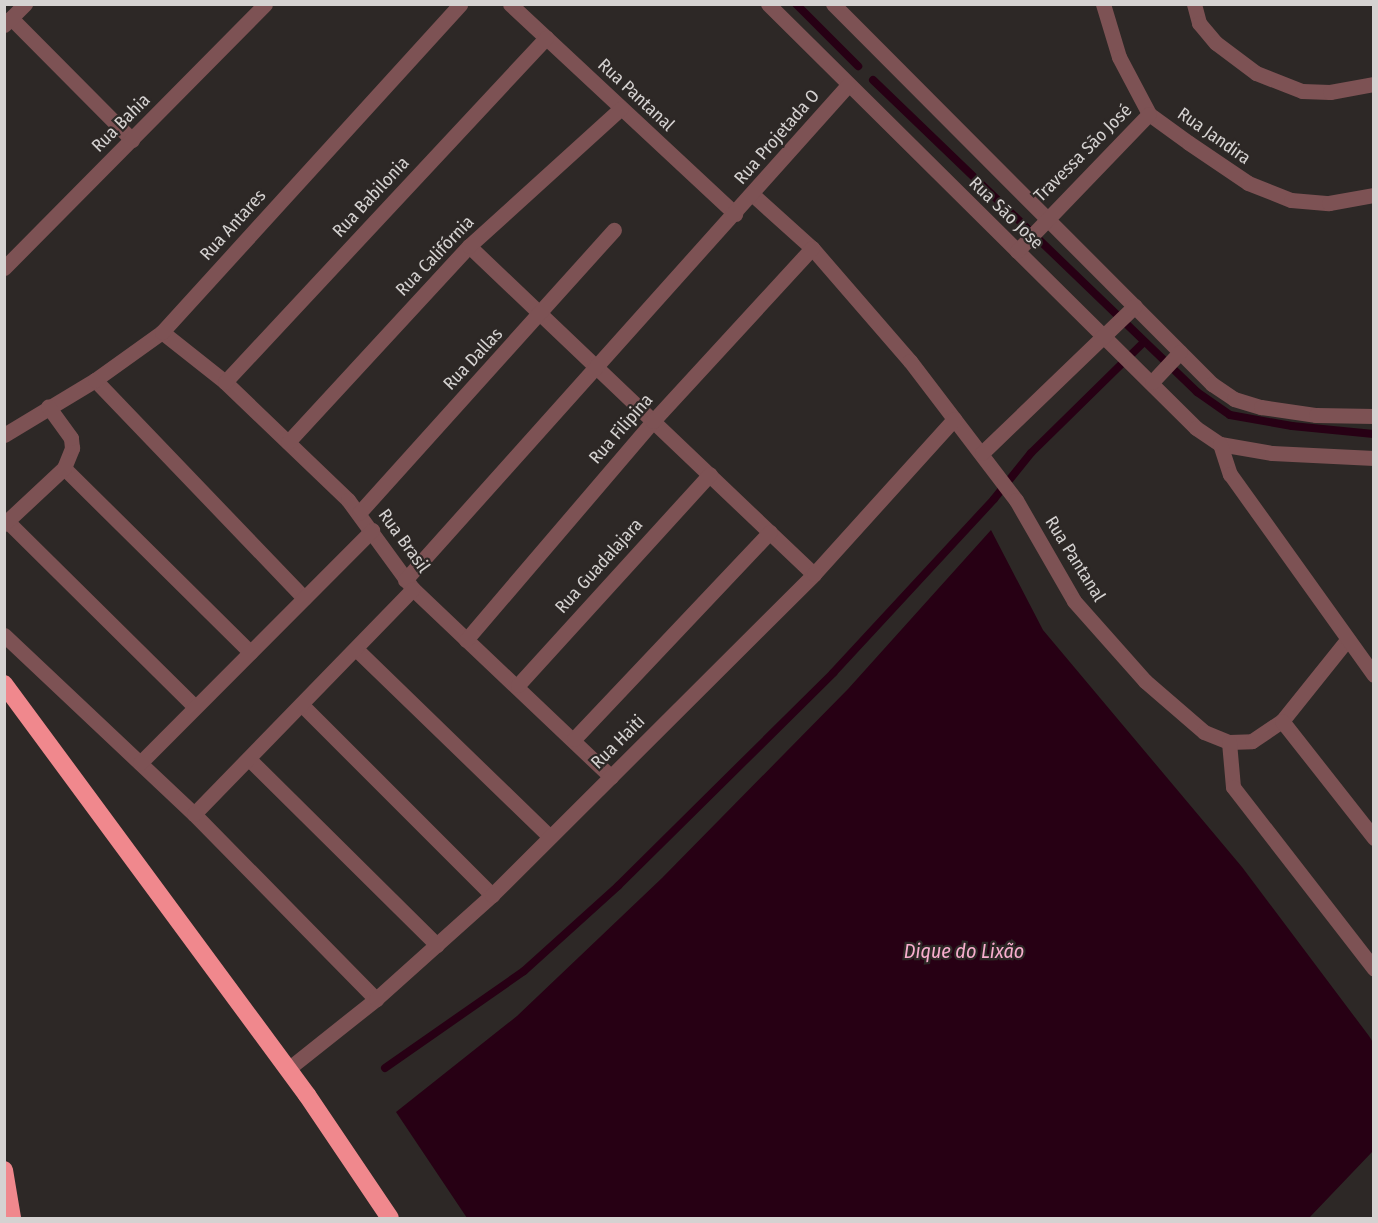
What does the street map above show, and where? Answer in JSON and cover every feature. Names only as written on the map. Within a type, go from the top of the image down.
[{"type":"highway","points":[[4,684],[307,1095],[390,1218]]},
{"type":"highway","points":[[4,1170],[12,1218]]},
{"type":"street","points":[[26,4],[8,22],[132,140]]},
{"type":"street","name":"Rua Bahia","points":[[4,268],[265,4]]},
{"type":"street","name":"Rua Antares","points":[[4,435],[48,406],[95,380],[162,332],[460,4]]},
{"type":"street","name":"Rua Pantanal","points":[[510,4],[735,214]]},
{"type":"street","name":"Rua Sāo Jose","points":[[768,4],[848,85],[1110,335],[1147,378],[1196,428],[1220,444],[1272,453],[1374,458]]},
{"type":"street","name":"Rua Sāo Jose","points":[[833,4],[1131,309],[1172,360],[1234,399],[1316,416],[1374,416]]},
{"type":"street","name":"Rua Jandira","points":[[1103,4],[1119,57],[1149,114],[1248,183],[1290,201],[1329,203],[1374,195]]},
{"type":"street","points":[[1194,4],[1199,23],[1216,43],[1256,73],[1302,91],[1330,92],[1374,84]]},
{"type":"street","name":"Rua Babilonia","points":[[225,382],[546,38]]},
{"type":"street","name":"Rua Projetada O","points":[[194,814],[250,760],[356,649],[409,584],[597,367],[848,85]]},
{"type":"street","name":"Rua Califórnia","points":[[288,442],[469,246],[621,108]]},
{"type":"street","name":"Travessa São José","points":[[1018,249],[1149,114]]},
{"type":"street","name":"Rua Pantanal","points":[[753,194],[812,248],[985,457],[1016,500],[1074,601],[1145,681],[1204,732],[1229,742]]},
{"type":"street","name":"Rua Dallas","points":[[359,513],[541,314],[614,230]]},
{"type":"street","points":[[469,246],[814,573]]},
{"type":"street","name":"Rua Filipina","points":[[466,640],[653,421],[812,248]]},
{"type":"street","points":[[985,457],[1110,335],[1131,309]]},
{"type":"street","name":"Rua Brasil","points":[[162,332],[225,382],[288,442],[359,513],[409,584],[466,640],[518,685],[611,777]]},
{"type":"street","points":[[1147,378],[1172,360]]},
{"type":"street","points":[[95,380],[304,598]]},
{"type":"street","points":[[48,406],[71,438],[72,448],[64,468],[6,523],[195,707]]},
{"type":"street","name":"Rua Haiti","points":[[288,1069],[376,999],[492,895],[814,573],[954,419]]},
{"type":"street","points":[[1220,444],[1230,474],[1374,675]]},
{"type":"street","points":[[64,468],[250,652]]},
{"type":"street","name":"Rua Guadalajara","points":[[518,685],[710,474]]},
{"type":"street","points":[[140,763],[372,530]]},
{"type":"street","points":[[574,739],[770,532]]},
{"type":"street","points":[[4,635],[194,814],[376,999]]},
{"type":"street","points":[[1347,640],[1282,721],[1252,741],[1229,742],[1233,787],[1374,969]]},
{"type":"street","points":[[356,649],[550,837]]},
{"type":"street","points":[[302,705],[492,895]]},
{"type":"street","points":[[1282,721],[1374,838]]},
{"type":"street","points":[[250,760],[437,945]]},
{"type":"water","name":"Dique do Lixão","points":[[991,530],[1043,630],[1242,867],[1374,1044],[1373,1151],[1309,1218],[467,1218],[396,1112],[517,1016],[662,878],[848,689]]},
{"type":"waterway","points":[[796,4],[858,66]]},
{"type":"waterway","points":[[873,80],[1197,392],[1230,415],[1292,426],[1374,434]]},
{"type":"waterway","points":[[385,1068],[524,971],[618,886],[833,673],[994,499],[1031,453],[1144,342]]}]
